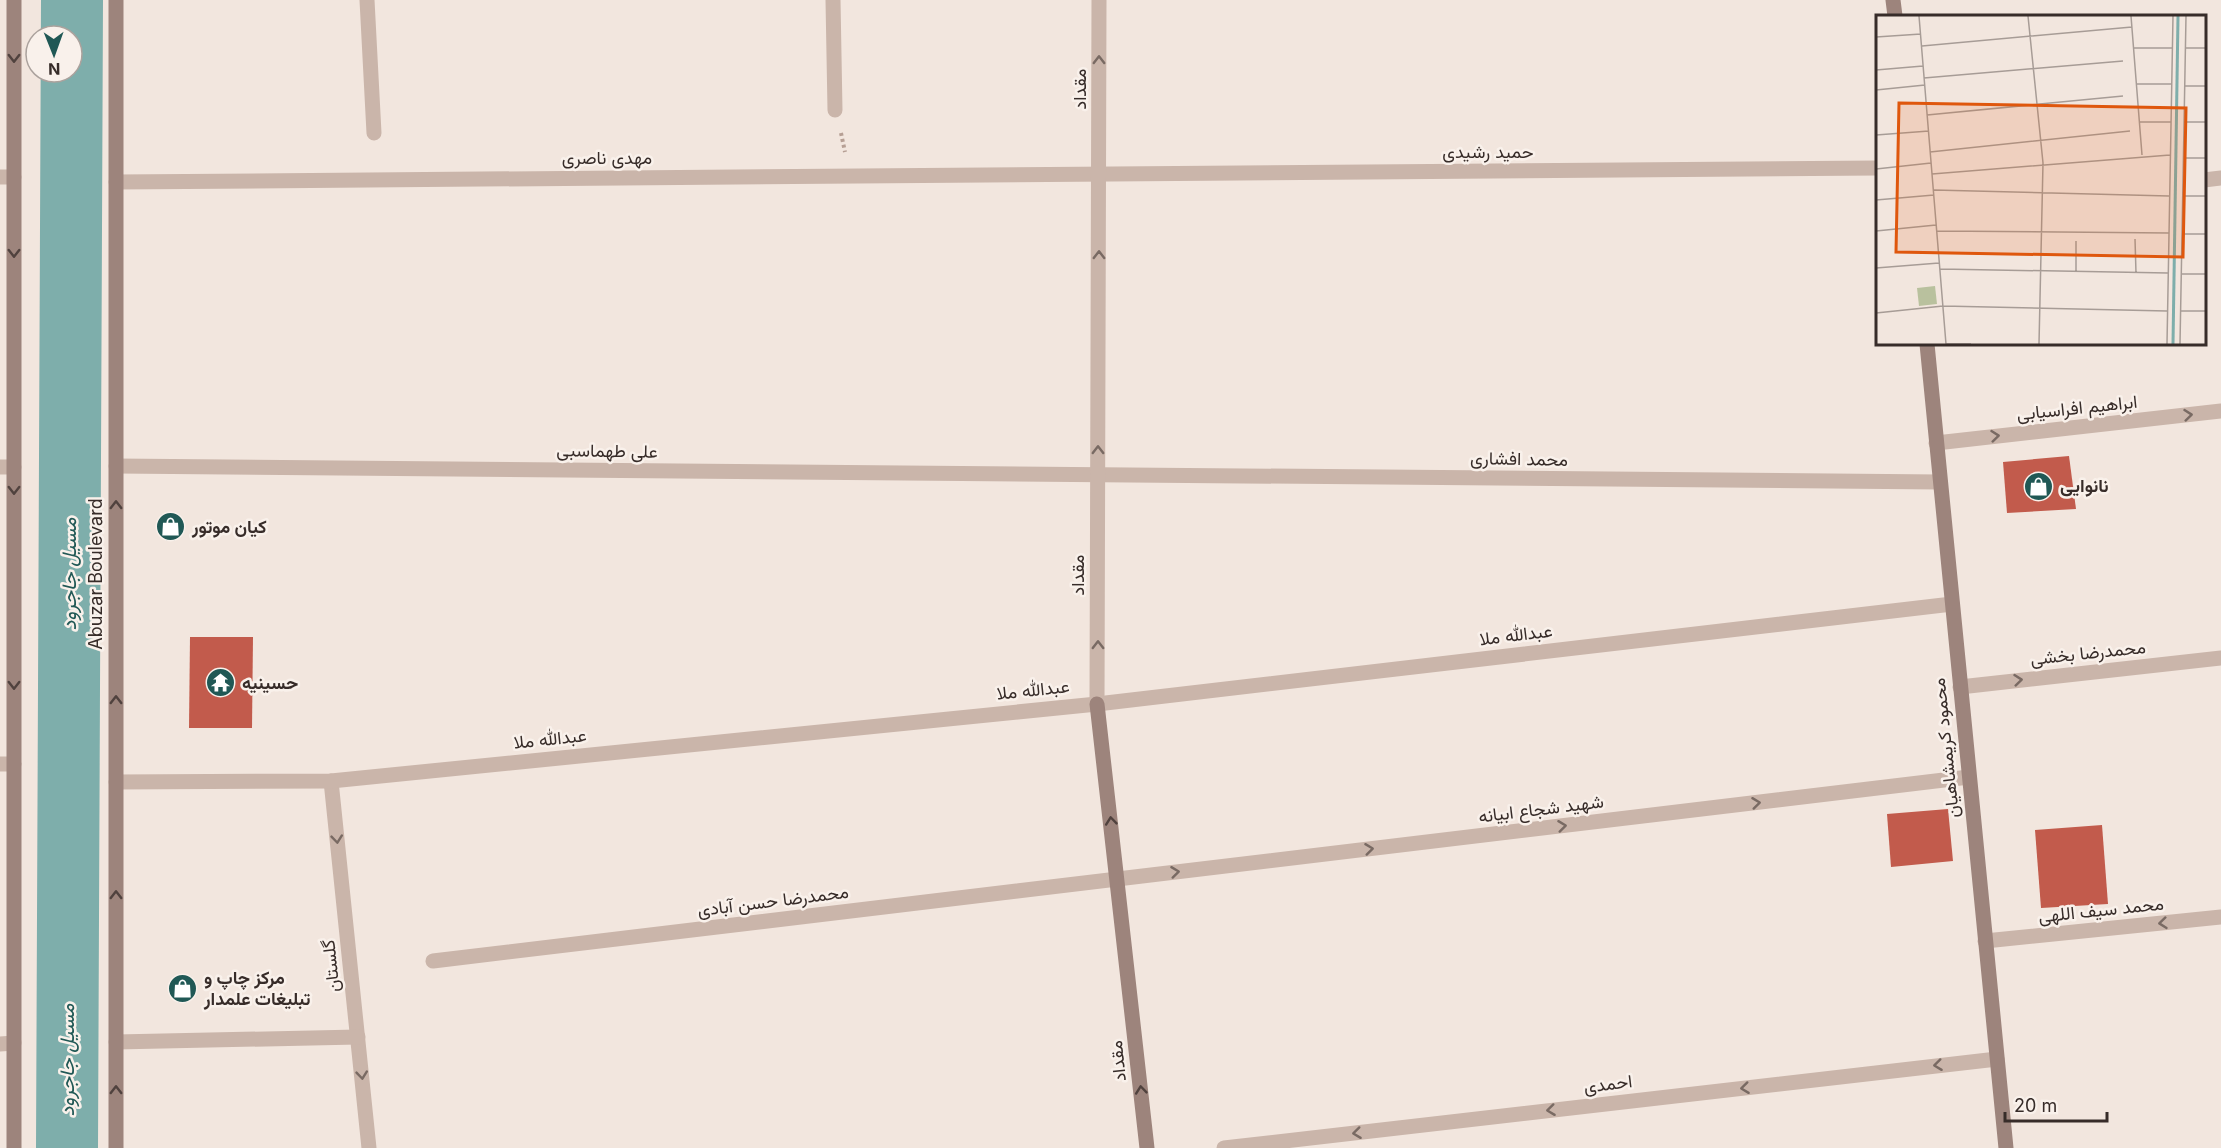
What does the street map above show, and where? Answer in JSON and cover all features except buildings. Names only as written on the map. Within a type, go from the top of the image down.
[{"type":"main road","points":[[14,0],[7,177],[7,1044],[14,1148]]},
{"type":"main road","name":"Abuzar Boulevard","points":[[116,0],[116,1148]]},
{"type":"main road","points":[[1893,0],[1894,15]]},
{"type":"main road","name":"محمود کریمشاهیان","points":[[1927,345],[2006,1148]]},
{"type":"main road","name":"مقداد","points":[[1097,704],[1147,1148]]},
{"type":"street","points":[[367,0],[374,133]]},
{"type":"street","points":[[833,0],[835,110]]},
{"type":"street","name":"مقداد","points":[[1097,704],[1099,0]]},
{"type":"street","name":"حمید رشیدی","points":[[1099,174],[1876,168]]},
{"type":"street","name":"مهدی ناصری","points":[[116,182],[1099,174]]},
{"type":"street","points":[[2206,180],[2221,178]]},
{"type":"street","name":"ابراهیم افراسیابی","points":[[1936,443],[2221,411]]},
{"type":"street","name":"علی طهماسبی","points":[[116,466],[1098,475]]},
{"type":"street","name":"محمد افشاری","points":[[1098,475],[1940,482]]},
{"type":"street","name":"عبدالله ملا","points":[[116,782],[331,781],[1097,704],[1952,604]]},
{"type":"street","name":"محمدرضا بخشی","points":[[1960,687],[2221,658]]},
{"type":"street","name":"شهید شجاع ابیانه","points":[[1117,879],[1969,777]]},
{"type":"street","name":"گلستان","points":[[331,781],[369,1148]]},
{"type":"street","name":"محمدرضا حسن آبادی","points":[[433,962],[1117,879]]},
{"type":"street","name":"محمد سیف اللهی","points":[[1985,941],[2221,917]]},
{"type":"street","points":[[116,1042],[358,1037]]},
{"type":"street","name":"احمدی","points":[[1224,1148],[1997,1059]]},
{"type":"path","points":[[835,110],[851,176]]},
{"type":"waterway","name":"مسیل جاجرود","points":[[67,1148],[72,0]]},
{"type":"place","name":"نانوایی","points":[[2039,486]]},
{"type":"place","name":"کیان موتور","points":[[171,527]]},
{"type":"place","name":"حسینیه","points":[[221,683]]},
{"type":"place","name":"مرکز چاپ و تبلیغات علمدار","points":[[183,988]]}]
